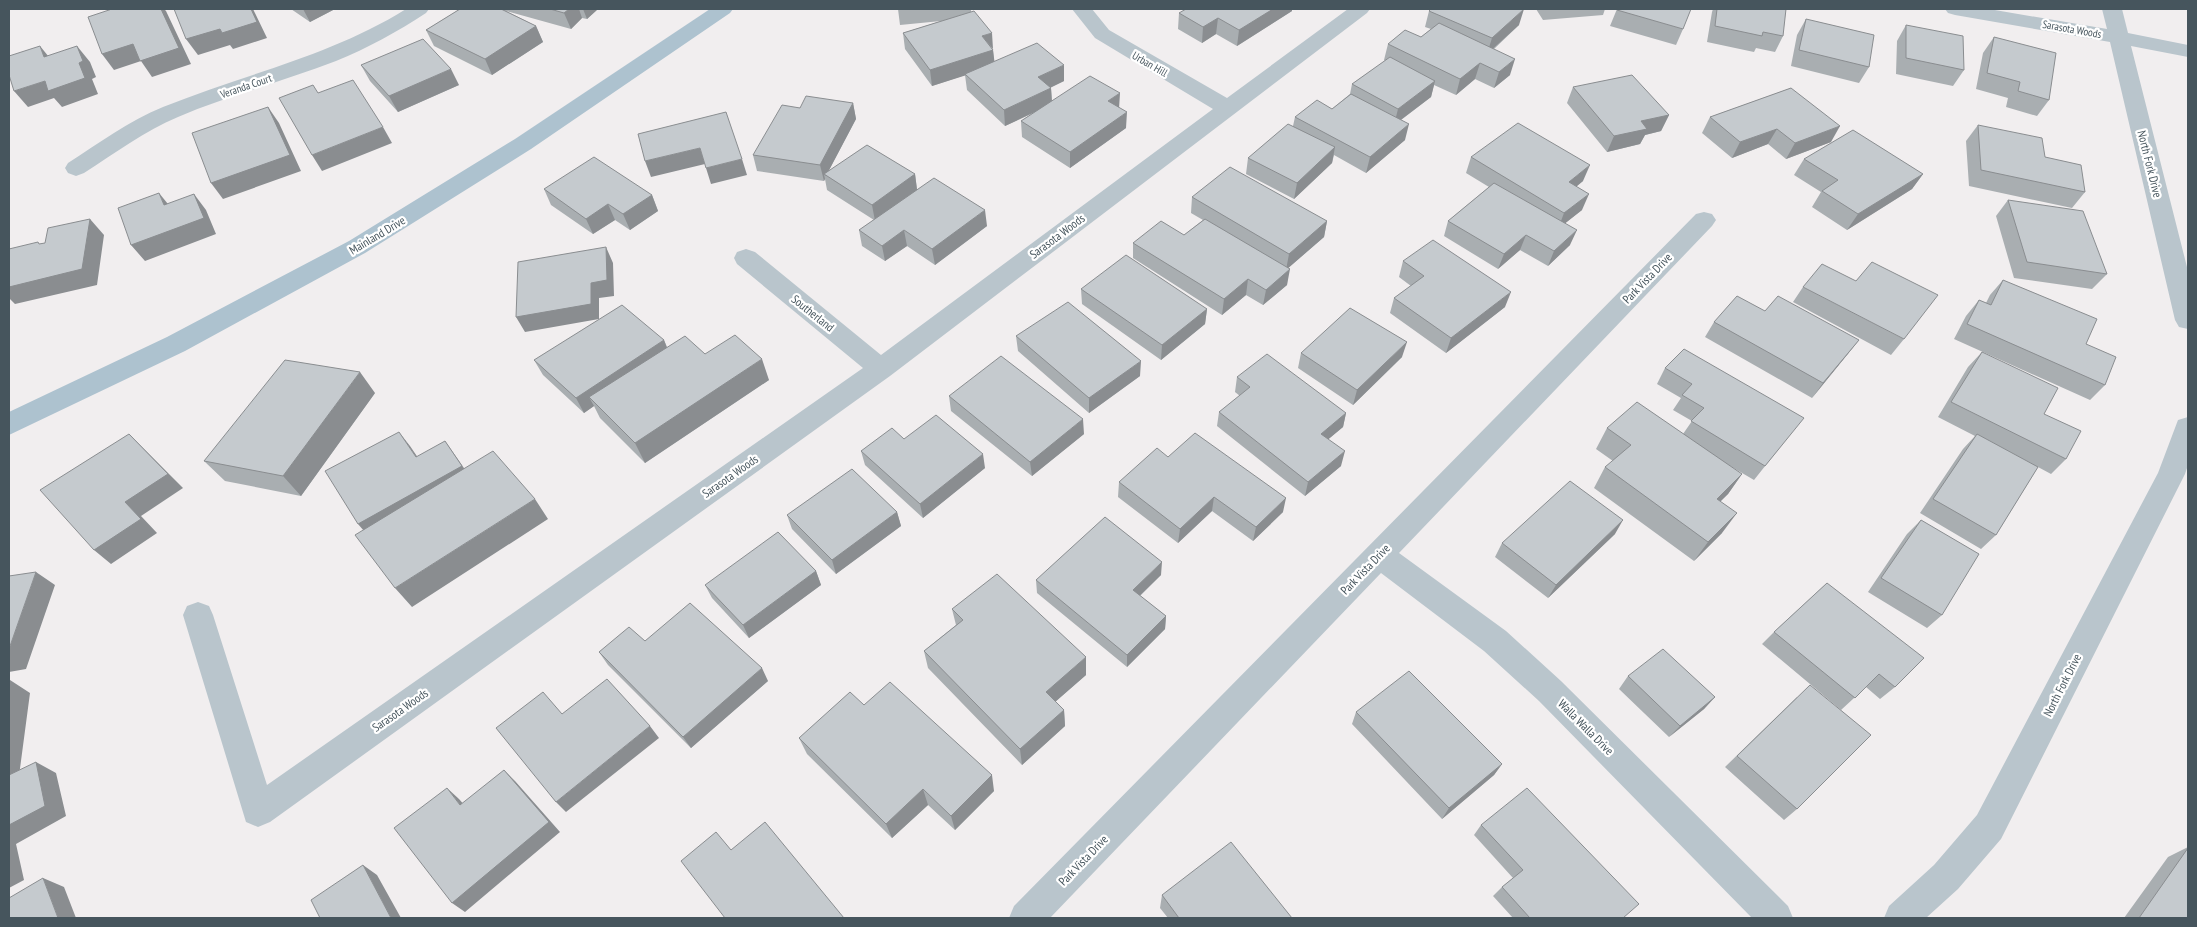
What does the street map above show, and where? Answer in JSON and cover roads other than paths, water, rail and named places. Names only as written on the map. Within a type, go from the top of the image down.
[{"type":"main road","name":"Mainland Drive","points":[[9,424],[176,344],[357,247],[523,144],[724,9]]},
{"type":"street","name":"Veranda Court","points":[[76,168],[127,135],[170,112],[364,42],[394,26],[419,9]]},
{"type":"street","name":"Urban Hill","points":[[1082,9],[1102,34],[1228,108]]},
{"type":"street","name":"Sarasota Woods","points":[[198,615],[258,811],[881,368],[1360,9]]},
{"type":"street","name":"Sarasota Woods","points":[[1955,9],[2119,37],[2188,51]]},
{"type":"street","name":"North Fork Drive","points":[[2112,9],[2187,312]]},
{"type":"street","name":"Park Vista Drive","points":[[1026,918],[1704,220]]},
{"type":"street","name":"Southerland","points":[[746,258],[881,368]]},
{"type":"street","name":"North Fork Drive","points":[[1901,918],[1946,877],[1989,827],[2171,474],[2188,428]]},
{"type":"street","name":"Walla Walla Drive","points":[[1379,555],[1495,641],[1543,685],[1776,918]]}]
